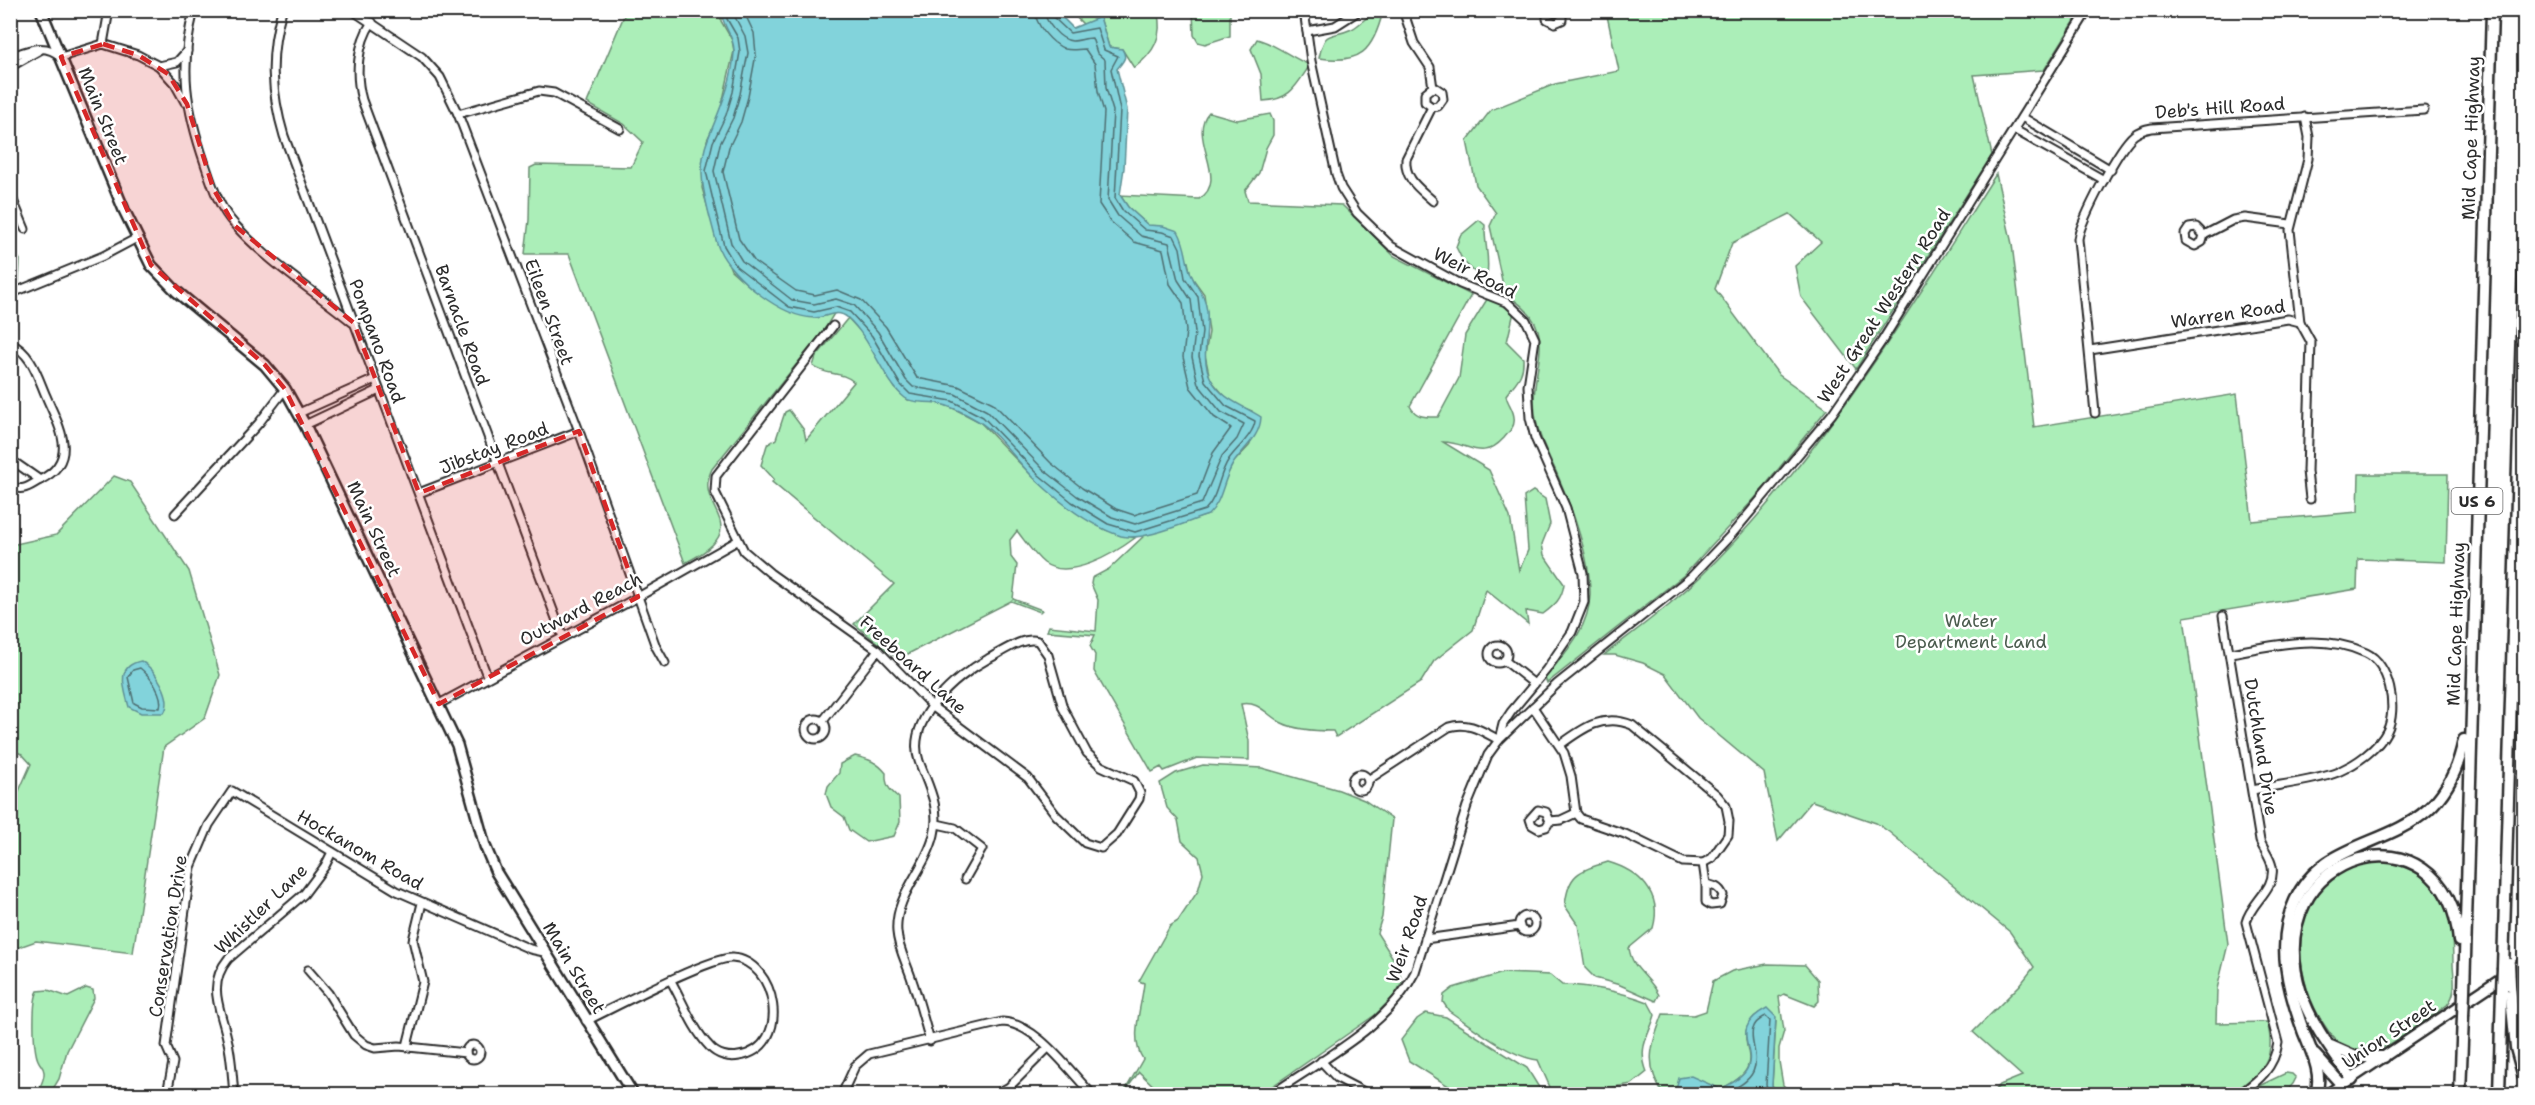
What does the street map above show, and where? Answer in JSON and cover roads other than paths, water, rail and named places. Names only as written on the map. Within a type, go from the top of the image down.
[{"type":"highway","name":"Mid Cape Highway","points":[[2460,1095],[2466,996],[2470,713],[2492,10]]},
{"type":"highway","name":"US 6","points":[[2499,1095],[2506,988],[2505,911],[2524,262]]},
{"type":"highway","points":[[2316,1095],[2318,1076],[2295,1005],[2286,966],[2287,926],[2295,900],[2308,880],[2326,864],[2412,823],[2437,802],[2457,770],[2470,713]]},
{"type":"highway","points":[[2347,1082],[2301,993],[2294,958],[2295,935],[2300,912],[2314,886],[2328,873],[2350,861],[2377,856],[2395,858],[2422,869],[2437,881],[2448,896],[2455,914],[2466,996]]},
{"type":"highway","points":[[2506,988],[2516,1048],[2524,1077]]},
{"type":"highway","points":[[2328,1044],[2356,1057],[2384,1057]]},
{"type":"highway","points":[[2311,1050],[2347,1082]]},
{"type":"main road","name":"Main Street","points":[[41,10],[136,238],[162,278],[265,365],[285,389],[299,414],[457,745],[488,854],[544,952],[633,1095]]},
{"type":"main road","name":"Union Street","points":[[2328,1095],[2466,996],[2524,963]]},
{"type":"street","points":[[104,44],[109,10]]},
{"type":"street","points":[[187,104],[187,51],[194,10]]},
{"type":"street","name":"Pompano Road","points":[[282,10],[272,59],[276,109],[487,676]]},
{"type":"street","name":"Eileen Street","points":[[352,10],[403,42],[434,68],[458,114],[579,431],[656,647],[665,663]]},
{"type":"street","name":"Weir Road","points":[[1304,10],[1311,61],[1336,174],[1341,188],[1357,213],[1396,249],[1460,284],[1508,303],[1526,320],[1533,332],[1535,343],[1527,397],[1532,428],[1566,508],[1585,589],[1578,621],[1553,660],[1503,724],[1499,740]]},
{"type":"street","points":[[1307,31],[1335,26],[1360,10]]},
{"type":"street","points":[[1403,10],[1414,43],[1433,73],[1433,88]]},
{"type":"street","points":[[1546,11],[1547,19],[1555,23],[1562,20],[1562,10]]},
{"type":"street","name":"West Great Western Road","points":[[1533,707],[1580,664],[1691,577],[1770,488],[1854,384],[2088,10]]},
{"type":"street","name":"Barnacle Road","points":[[372,22],[363,42],[358,65],[358,85],[362,100],[496,464],[563,637]]},
{"type":"street","points":[[10,57],[45,47],[52,48],[61,57],[104,44],[138,55],[159,66],[176,84],[187,104],[213,188],[234,225],[290,275],[354,323]]},
{"type":"street","points":[[10,67],[45,47]]},
{"type":"street","points":[[159,66],[177,62],[187,51]]},
{"type":"street","points":[[1432,107],[1427,104],[1424,97],[1427,90],[1433,88],[1441,90],[1443,99],[1439,105],[1432,107],[1406,159],[1405,166],[1412,181],[1433,201]]},
{"type":"street","points":[[458,114],[474,111],[521,94],[539,91],[554,93],[620,129]]},
{"type":"street","name":"Deb's Hill Road","points":[[2096,413],[2078,239],[2081,225],[2104,180],[2128,141],[2146,129],[2424,110]]},
{"type":"street","points":[[2022,117],[2111,170]]},
{"type":"street","points":[[2300,322],[2290,224],[2305,178],[2308,159],[2309,137],[2305,117]]},
{"type":"street","points":[[2015,130],[2104,180]]},
{"type":"street","points":[[10,193],[25,229]]},
{"type":"street","points":[[2204,235],[2226,223],[2245,218],[2290,224]]},
{"type":"street","points":[[10,294],[103,256],[136,238]]},
{"type":"street","name":"Warren Road","points":[[2090,350],[2288,319],[2300,322],[2311,342],[2307,471],[2310,499]]},
{"type":"street","name":"Freeboard Lane","points":[[833,326],[717,474],[715,492],[737,541],[770,573],[878,650],[933,707],[1018,770],[1056,815],[1085,843],[1101,848],[1117,834],[1139,799],[1140,789],[1129,779],[1101,766],[1087,753],[1063,708],[1048,655],[1038,641],[1031,639],[1025,641],[971,669],[941,695],[933,707]]},
{"type":"street","points":[[10,343],[30,358],[58,418],[64,438],[64,447],[54,472],[31,487],[21,489],[10,486]]},
{"type":"street","points":[[299,414],[375,379]]},
{"type":"street","points":[[175,514],[260,423],[285,389]]},
{"type":"street","points":[[305,425],[379,390]]},
{"type":"street","name":"Jibstay Road","points":[[419,493],[579,431]]},
{"type":"street","points":[[10,465],[17,464],[40,480]]},
{"type":"street","name":"Outward Reach","points":[[439,704],[737,541]]},
{"type":"street","name":"Dutchland Drive","points":[[2223,616],[2260,841],[2272,866],[2271,882],[2251,910],[2246,930],[2278,1043],[2276,1055],[2268,1071],[2240,1095]]},
{"type":"street","points":[[2230,654],[2292,642],[2349,648],[2373,658],[2385,674],[2388,685],[2391,715],[2389,726],[2372,750],[2337,772],[2253,790]]},
{"type":"street","points":[[823,721],[878,650]]},
{"type":"street","points":[[1504,660],[1533,683]]},
{"type":"street","points":[[930,1041],[897,931],[901,901],[927,858],[937,824],[935,800],[917,748],[920,730],[933,707]]},
{"type":"street","points":[[1533,707],[1560,745],[1571,776],[1576,813],[1588,822],[1625,834],[1673,859],[1702,863],[1716,855],[1726,841],[1729,821],[1726,806],[1717,795],[1644,734],[1625,722],[1609,719],[1593,723],[1560,745]]},
{"type":"street","name":"Weir Road","points":[[1272,1095],[1381,1017],[1400,999],[1415,972],[1475,783],[1488,755],[1499,740],[1533,707]]},
{"type":"street","points":[[1368,780],[1449,727],[1464,724],[1473,726],[1499,740]]},
{"type":"street","name":"Hockanom Road","points":[[232,791],[422,903],[530,949],[544,952]]},
{"type":"street","name":"Conservation Drive","points":[[167,1095],[172,1062],[166,1046],[191,867],[208,825],[232,791]]},
{"type":"street","points":[[1550,821],[1561,820],[1576,813]]},
{"type":"street","points":[[937,824],[955,828],[982,849],[965,879]]},
{"type":"street","name":"Whistler Lane","points":[[234,1095],[227,1038],[216,1004],[219,974],[228,959],[312,885],[332,852]]},
{"type":"street","points":[[1702,863],[1706,884]]},
{"type":"street","points":[[407,1046],[423,982],[413,940],[422,903]]},
{"type":"street","points":[[1425,939],[1501,931],[1520,926]]},
{"type":"street","points":[[586,1021],[671,981],[721,959],[731,958],[747,961],[762,979],[773,1004],[775,1019],[770,1034],[761,1046],[747,1054],[737,1057],[719,1054],[707,1043],[671,981]]},
{"type":"street","points":[[308,970],[319,980],[348,1026],[361,1041],[375,1048],[407,1046],[466,1053]]},
{"type":"street","points":[[842,1095],[851,1072],[864,1056],[897,1046],[930,1041],[1002,1022],[1013,1023],[1028,1030],[1092,1095]]},
{"type":"street","points":[[996,1095],[1009,1087],[1047,1049]]},
{"type":"street","points":[[1321,1060],[1337,1078],[1368,1095]]},
{"type":"water","points":[[721,11],[1056,11],[1073,28],[1100,17],[1109,47],[1122,49],[1124,52],[1124,59],[1117,69],[1127,109],[1120,195],[1128,207],[1148,225],[1163,226],[1178,231],[1191,274],[1206,304],[1206,363],[1211,379],[1227,397],[1261,417],[1258,431],[1233,464],[1217,504],[1208,515],[1141,536],[1121,536],[1109,532],[1075,512],[1028,472],[994,433],[973,418],[942,404],[912,401],[905,398],[891,382],[856,327],[844,315],[836,314],[818,318],[801,316],[787,311],[759,294],[735,272],[719,249],[703,188],[702,169],[705,149],[728,86],[733,64],[733,42]]},
{"type":"water","points":[[141,661],[152,670],[162,684],[167,700],[164,713],[141,713],[129,707],[123,679],[124,673],[127,668]]},
{"type":"water","points":[[1767,1008],[1776,1017],[1772,1085],[1777,1094],[1675,1094],[1679,1078],[1691,1076],[1720,1089],[1739,1079],[1747,1068],[1749,1058],[1746,1029],[1752,1018]]},
{"type":"park label","name":"Water Department Land","points":[[1971,631]]}]
